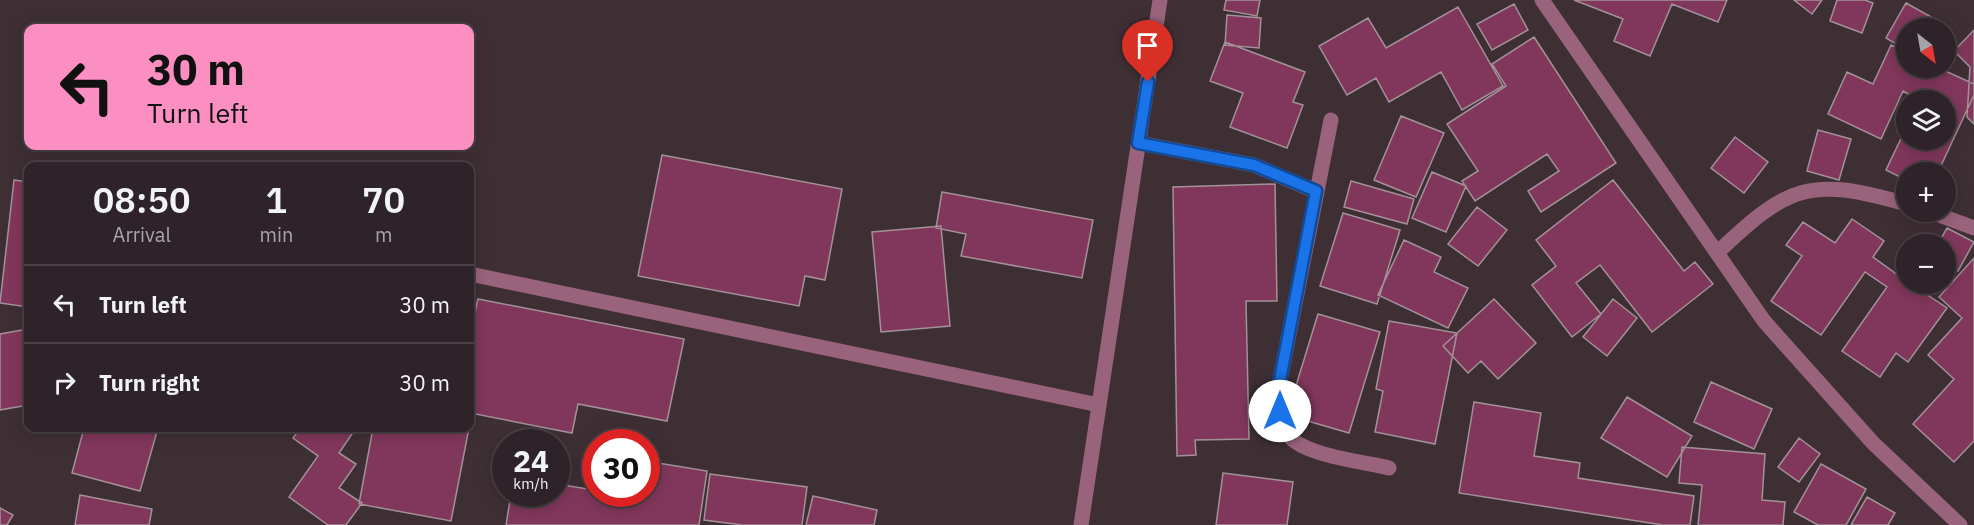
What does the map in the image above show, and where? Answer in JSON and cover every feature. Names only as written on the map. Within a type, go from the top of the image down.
[{"type":"street","points":[[1081,525],[1160,0]]},
{"type":"street","points":[[1542,0],[1764,321],[1874,443],[1960,525]]},
{"type":"street","points":[[1331,120],[1279,385],[1280,411],[1291,438],[1312,450],[1389,468]]},
{"type":"street","points":[[1138,143],[1254,165],[1316,191]]},
{"type":"street","points":[[1717,253],[1775,202],[1807,190],[1858,190],[1896,201]]},
{"type":"street","points":[[1956,221],[1974,228]]},
{"type":"street","points":[[474,275],[1099,405]]},
{"type":"building","points":[[1226,0],[1260,0],[1257,16],[1224,10]]},
{"type":"building","points":[[1574,0],[1727,0],[1718,22],[1672,4],[1650,56],[1614,41],[1623,19]]},
{"type":"building","points":[[1794,0],[1822,0],[1812,14]]},
{"type":"building","points":[[1837,0],[1865,0],[1873,3],[1862,33],[1830,21]]},
{"type":"building","points":[[1906,3],[1933,18],[1897,18]]},
{"type":"building","points":[[1514,4],[1528,30],[1492,50],[1477,24]]},
{"type":"building","points":[[1458,7],[1503,86],[1462,110],[1441,72],[1389,102],[1376,78],[1347,95],[1319,46],[1368,18],[1386,48]]},
{"type":"building","points":[[1227,15],[1261,18],[1259,48],[1225,45]]},
{"type":"building","points":[[1896,20],[1896,44],[1886,38]]},
{"type":"building","points":[[1974,30],[1974,124],[1967,117],[1970,67],[1956,53],[1956,49]]},
{"type":"building","points":[[1534,37],[1616,163],[1541,212],[1528,191],[1559,171],[1547,154],[1475,201],[1462,181],[1478,171],[1447,124],[1506,86],[1492,64]]},
{"type":"building","points":[[1225,42],[1305,72],[1293,102],[1303,105],[1287,148],[1230,127],[1243,93],[1210,81]]},
{"type":"building","points":[[1891,45],[1896,47],[1896,78],[1956,78],[1956,76],[1974,84],[1974,95],[1956,134],[1956,90],[1896,90],[1896,106],[1881,139],[1828,114],[1847,72],[1873,84]]},
{"type":"building","points":[[1401,116],[1444,133],[1416,197],[1374,180]]},
{"type":"building","points":[[1818,130],[1851,139],[1839,180],[1807,171]]},
{"type":"building","points":[[1735,137],[1768,162],[1744,193],[1711,168]]},
{"type":"building","points":[[1896,149],[1948,150],[1943,162],[1896,162],[1896,175],[1886,170]]},
{"type":"building","points":[[662,155],[842,189],[825,280],[805,276],[799,306],[638,276]]},
{"type":"building","points":[[1432,172],[1466,186],[1446,232],[1412,218]]},
{"type":"building","points":[[14,180],[24,181],[24,306],[0,303]]},
{"type":"building","points":[[1613,180],[1684,271],[1695,262],[1713,284],[1652,332],[1600,265],[1576,283],[1601,314],[1572,337],[1532,285],[1556,266],[1536,240]]},
{"type":"building","points":[[1351,181],[1414,199],[1407,224],[1344,207]]},
{"type":"building","points":[[1275,184],[1277,301],[1246,301],[1249,439],[1195,440],[1196,455],[1177,456],[1173,187]]},
{"type":"building","points":[[942,192],[1093,220],[1082,278],[961,256],[966,234],[936,228]]},
{"type":"building","points":[[1477,207],[1507,230],[1478,266],[1448,244]]},
{"type":"building","points":[[1343,213],[1400,230],[1377,304],[1320,286]]},
{"type":"building","points":[[1852,219],[1884,241],[1873,257],[1896,274],[1896,294],[1926,294],[1947,308],[1908,362],[1896,353],[1880,377],[1842,351],[1887,287],[1865,272],[1821,335],[1771,301],[1802,256],[1786,245],[1803,222],[1835,243]]},
{"type":"building","points":[[941,226],[950,326],[881,332],[872,232]]},
{"type":"building","points":[[1947,228],[1974,242],[1958,271],[1956,270],[1956,234],[1944,234]]},
{"type":"building","points":[[1404,240],[1441,257],[1434,272],[1468,288],[1448,328],[1378,295]]},
{"type":"building","points":[[1974,258],[1974,441],[1954,462],[1913,424],[1954,379],[1928,355],[1962,318],[1939,297],[1942,294],[1956,294],[1956,278]]},
{"type":"building","points":[[478,299],[684,339],[667,421],[578,404],[572,433],[570,429],[552,429],[474,414],[474,318]]},
{"type":"building","points":[[1494,299],[1536,343],[1498,379],[1481,361],[1468,373],[1443,346]]},
{"type":"building","points":[[1613,299],[1637,318],[1607,356],[1583,337]]},
{"type":"building","points":[[1318,314],[1380,332],[1349,433],[1287,415]]},
{"type":"building","points":[[1389,321],[1457,333],[1435,444],[1375,432],[1383,391],[1376,389]]},
{"type":"building","points":[[24,330],[24,406],[0,410],[0,334]]},
{"type":"building","points":[[1711,382],[1772,409],[1754,449],[1694,422]]},
{"type":"building","points":[[1627,397],[1692,436],[1667,477],[1601,438]]},
{"type":"building","points":[[1474,402],[1541,413],[1534,456],[1580,463],[1578,478],[1694,496],[1690,525],[1663,525],[1459,493]]},
{"type":"building","points":[[83,432],[157,432],[140,491],[72,473]]},
{"type":"building","points":[[297,432],[353,432],[339,453],[356,464],[339,488],[362,503],[346,525],[328,525],[289,497],[318,456],[293,438]]},
{"type":"building","points":[[372,432],[468,432],[451,521],[359,504]]},
{"type":"building","points":[[1799,438],[1820,454],[1799,482],[1778,467]]},
{"type":"building","points":[[1682,447],[1765,454],[1762,500],[1785,502],[1783,525],[1698,525],[1702,485],[1679,483]]},
{"type":"building","points":[[660,463],[707,471],[699,525],[506,525],[509,507],[570,507],[570,486],[582,488],[582,507],[660,507]]},
{"type":"building","points":[[1821,464],[1866,489],[1846,525],[1818,525],[1794,512]]},
{"type":"building","points":[[1223,473],[1293,482],[1287,525],[1216,525]]},
{"type":"building","points":[[710,474],[807,487],[802,525],[742,525],[704,520]]},
{"type":"building","points":[[80,495],[152,509],[149,525],[75,525]]},
{"type":"building","points":[[813,496],[877,510],[874,525],[806,525]]},
{"type":"building","points":[[1867,497],[1895,513],[1888,525],[1851,525]]},
{"type":"building","points":[[0,508],[13,515],[7,525],[0,525]]},
{"type":"route","points":[[1148,82],[1138,143],[1254,165],[1316,191],[1279,385],[1280,411]]}]
